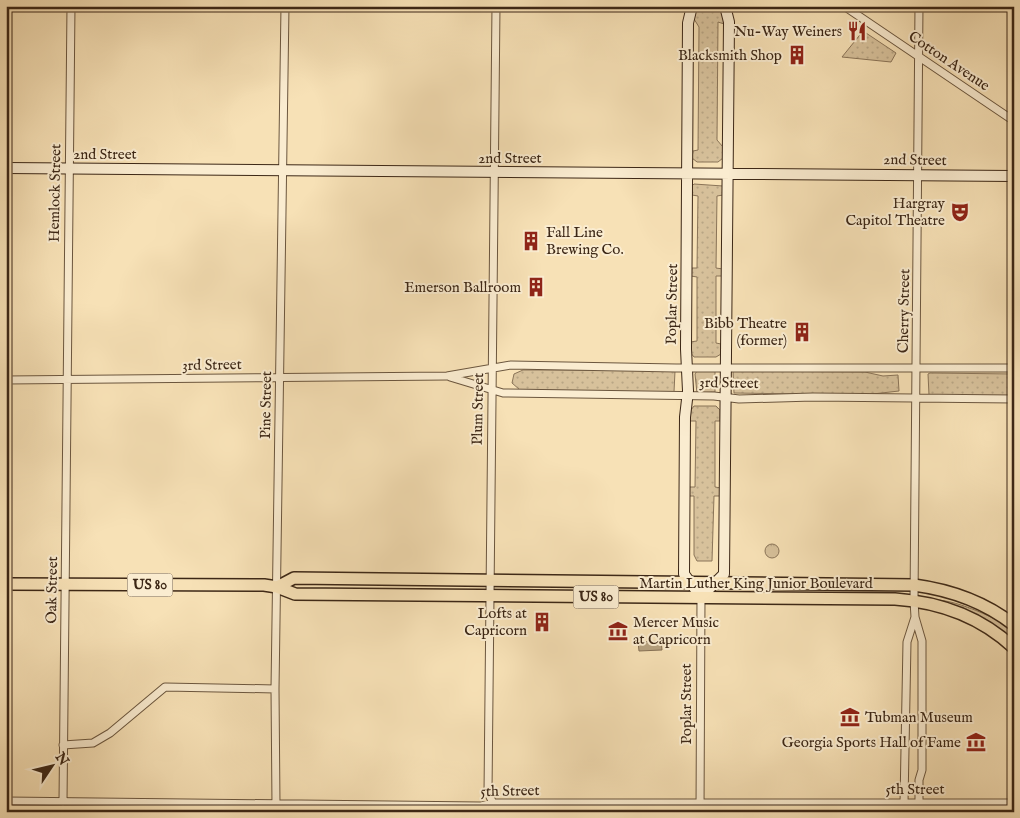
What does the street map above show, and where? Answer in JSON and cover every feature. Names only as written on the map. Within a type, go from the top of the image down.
[{"type":"main road","name":"Martin Luther King Junior Boulevard","points":[[277,587],[294,578],[914,585],[941,589],[968,598],[1003,616],[1014,625]]},
{"type":"main road","name":"Martin Luther King Junior Boulevard","points":[[6,584],[277,587],[295,594],[895,599],[914,601],[959,613],[988,628],[1014,648]]},
{"type":"street","name":"Hemlock Street","points":[[66,380],[71,6]]},
{"type":"street","name":"Pine Street","points":[[276,804],[275,689],[285,6]]},
{"type":"street","name":"Plum Street","points":[[492,812],[492,804],[488,793],[496,6]]},
{"type":"street","name":"Poplar Street","points":[[692,6],[688,23],[687,396],[684,574],[701,597],[700,808]]},
{"type":"street","points":[[701,597],[724,574],[724,367],[729,22],[725,6]]},
{"type":"street","name":"Cotton Avenue","points":[[844,6],[1014,121]]},
{"type":"street","name":"Cherry Street","points":[[919,6],[914,585],[915,616],[922,641],[922,770],[919,780],[919,803]]},
{"type":"street","name":"2nd Street","points":[[6,168],[495,173],[727,172],[1014,176]]},
{"type":"street","name":"3rd Street","points":[[6,380],[447,376],[511,365],[917,367],[954,370],[1014,368]]},
{"type":"street","name":"3rd Street","points":[[447,376],[503,393],[687,396],[739,399],[813,397],[1014,399]]},
{"type":"street","name":"Oak Street","points":[[63,802],[66,380]]},
{"type":"street","points":[[717,582],[729,598]]},
{"type":"street","name":"Cherry Street","points":[[904,803],[907,642],[915,616]]},
{"type":"street","points":[[63,745],[94,743],[110,733],[165,687],[275,689]]},
{"type":"street","points":[[905,769],[913,775],[922,770]]},
{"type":"street","name":"5th Street","points":[[6,801],[481,806],[492,804],[700,808],[904,803],[1014,803]]},
{"type":"green space","points":[[697,6],[721,6],[724,24],[718,22],[717,140],[723,147],[723,158],[718,162],[697,162],[692,158],[693,151],[698,150],[699,27],[694,19]]},
{"type":"green space","points":[[863,31],[896,53],[891,62],[842,57]]},
{"type":"green space","points":[[694,184],[723,186],[723,195],[717,196],[716,268],[723,269],[722,276],[716,276],[716,343],[721,344],[721,354],[716,357],[694,357],[690,352],[690,342],[697,341],[697,277],[691,276],[692,268],[697,268],[698,196],[692,195],[692,186]]},
{"type":"green space","points":[[598,368],[675,371],[674,392],[520,390],[512,383],[514,374],[523,370],[587,370]]},
{"type":"green space","points":[[697,371],[715,371],[715,392],[697,393],[695,374]]},
{"type":"green space","points":[[733,371],[865,372],[883,376],[898,375],[899,391],[864,395],[734,393]]},
{"type":"green space","points":[[928,374],[1014,374],[1014,396],[929,395]]},
{"type":"green space","points":[[694,406],[716,406],[720,410],[720,421],[715,421],[715,487],[721,488],[720,496],[714,496],[712,561],[697,561],[694,555],[694,496],[689,496],[689,487],[695,487],[696,421],[690,421],[691,410]]},
{"type":"green space","points":[[772,544],[777,546],[779,551],[777,556],[772,558],[767,556],[765,551],[767,546]]},
{"type":"green space","points":[[937,600],[956,603],[997,620],[1014,630],[1014,641]]},
{"type":"shaded area","points":[[661,641],[662,650],[639,651],[638,642]]},
{"type":"place","name":"Nu-Way Weiners","points":[[857,31]]},
{"type":"place","name":"Blacksmith Shop","points":[[797,55]]},
{"type":"place","name":"Hargray Capitol Theatre","points":[[960,212]]},
{"type":"place","name":"Fall Line Brewing Co.","points":[[531,241]]},
{"type":"place","name":"Emerson Ballroom","points":[[536,287]]},
{"type":"place","name":"Bibb Theatre (former)","points":[[802,332]]},
{"type":"place","name":"Lofts at Capricorn","points":[[542,622]]},
{"type":"place","name":"Mercer Music at Capricorn","points":[[618,631]]},
{"type":"place","name":"Tubman Museum","points":[[850,717]]},
{"type":"place","name":"Georgia Sports Hall of Fame","points":[[976,742]]}]
